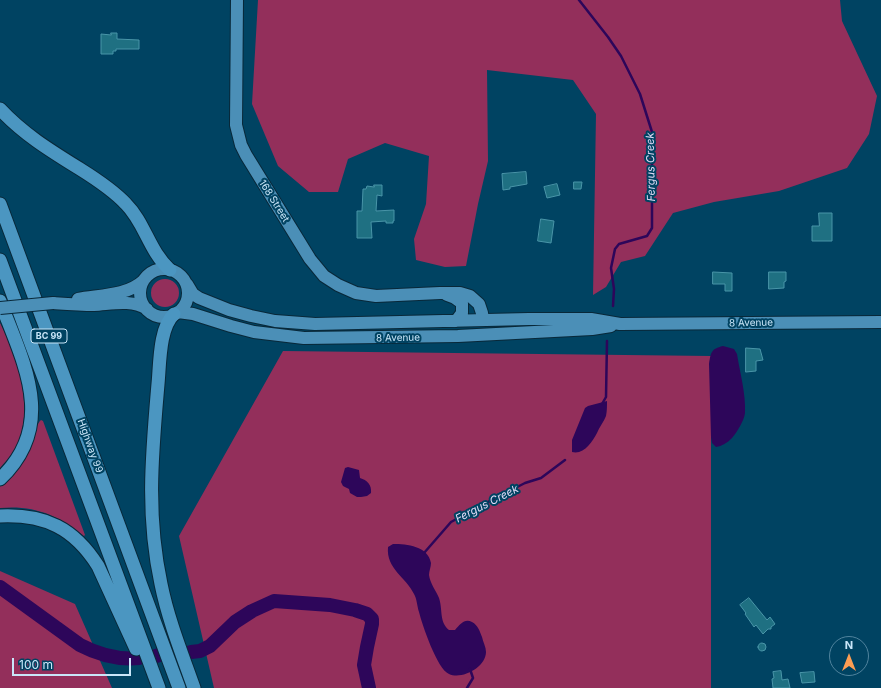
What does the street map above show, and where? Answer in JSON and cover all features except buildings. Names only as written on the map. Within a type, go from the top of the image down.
[{"type":"highway","points":[[0,108],[30,136],[100,182],[127,204],[142,226],[155,253],[170,270]]},
{"type":"highway","name":"Highway 99","points":[[0,204],[179,688]]},
{"type":"highway","name":"Highway 99","points":[[0,260],[159,688]]},
{"type":"highway","points":[[0,300],[28,378],[32,401],[29,434],[24,448],[15,462],[0,479]]},
{"type":"highway","points":[[176,313],[166,326],[162,347],[152,456],[151,512],[161,585],[170,619],[194,688]]},
{"type":"highway","points":[[0,516],[22,516],[52,522],[64,529],[91,555],[106,581],[133,641],[151,688]]},
{"type":"main road","name":"168 Street","points":[[237,0],[236,125],[238,136],[246,154],[310,259],[324,276],[338,286],[356,292],[376,296],[440,293],[460,293],[470,296],[479,304],[483,320]]},
{"type":"main road","points":[[0,308],[53,303],[122,292],[135,287],[149,275],[160,269],[170,270],[180,275],[187,284],[188,291],[184,306],[176,313],[167,317],[159,316],[138,305],[128,303],[94,305],[53,303]]},
{"type":"main road","points":[[143,281],[140,296],[147,309]]},
{"type":"main road","name":"8 Avenue","points":[[187,284],[194,295],[202,300],[229,310],[275,320],[314,324],[591,319],[620,324]]},
{"type":"main road","name":"168 Street","points":[[440,293],[455,298],[462,303],[462,313],[456,321]]},
{"type":"main road","name":"8 Avenue","points":[[176,313],[185,312],[195,314],[231,326],[260,333],[298,338],[458,336],[592,329],[620,324],[881,322]]},
{"type":"main road","points":[[328,338],[344,332],[459,330],[474,326],[483,320]]},
{"type":"shaded area","points":[[258,0],[840,0],[842,21],[877,96],[869,134],[847,168],[779,191],[714,202],[673,213],[645,256],[621,262],[606,287],[593,295],[596,114],[573,80],[487,70],[488,161],[466,266],[445,267],[416,260],[414,239],[426,204],[429,156],[385,143],[348,159],[338,192],[309,192],[278,166],[252,104]]},
{"type":"shaded area","points":[[165,279],[175,283],[179,293],[175,303],[165,307],[155,303],[151,293],[155,283]]},
{"type":"shaded area","points":[[0,323],[17,364],[21,379],[24,409],[20,438],[12,454],[0,468]]},
{"type":"shaded area","points":[[723,346],[734,349],[737,354],[744,391],[745,413],[740,426],[732,438],[724,444],[716,447],[712,443],[711,437],[709,364],[712,352],[716,348]]},
{"type":"shaded area","points":[[283,351],[711,356],[711,688],[214,688],[179,536]]},
{"type":"shaded area","points":[[607,401],[606,416],[593,440],[584,450],[580,452],[572,452],[572,440],[585,408]]},
{"type":"shaded area","points":[[41,420],[43,421],[85,535],[84,536],[65,522],[45,513],[24,508],[0,508],[0,484],[25,458]]},
{"type":"shaded area","points":[[348,467],[359,470],[360,478],[368,483],[371,488],[371,493],[367,496],[357,497],[350,493],[349,489],[343,486],[341,482],[345,468]]},
{"type":"shaded area","points":[[393,544],[416,547],[426,553],[429,557],[431,563],[429,574],[430,578],[439,598],[442,620],[449,630],[455,630],[465,621],[469,621],[474,623],[480,631],[486,648],[485,657],[482,663],[472,671],[460,675],[449,674],[440,664],[427,636],[415,596],[411,588],[393,567],[390,561],[388,547]]},
{"type":"shaded area","points":[[0,571],[75,604],[112,688],[0,688]]},
{"type":"waterway","name":"Fergus Creek","points":[[579,0],[621,56],[640,94],[652,132],[652,228],[647,236],[619,244],[615,249],[611,268],[614,289],[613,306]]},
{"type":"waterway","name":"Fergus Creek","points":[[602,404],[606,397],[607,341]]},
{"type":"waterway","name":"Fergus Creek","points":[[424,553],[451,522],[525,483],[541,478],[565,460]]},
{"type":"waterway","points":[[0,587],[80,645],[94,652],[109,656],[139,658]]},
{"type":"waterway","points":[[191,652],[200,651],[210,646],[235,622],[252,611],[274,601],[330,605],[355,610],[367,614],[372,619],[364,665],[369,688]]},
{"type":"waterway","name":"Fergus Creek","points":[[467,688],[473,678],[470,669]]}]
